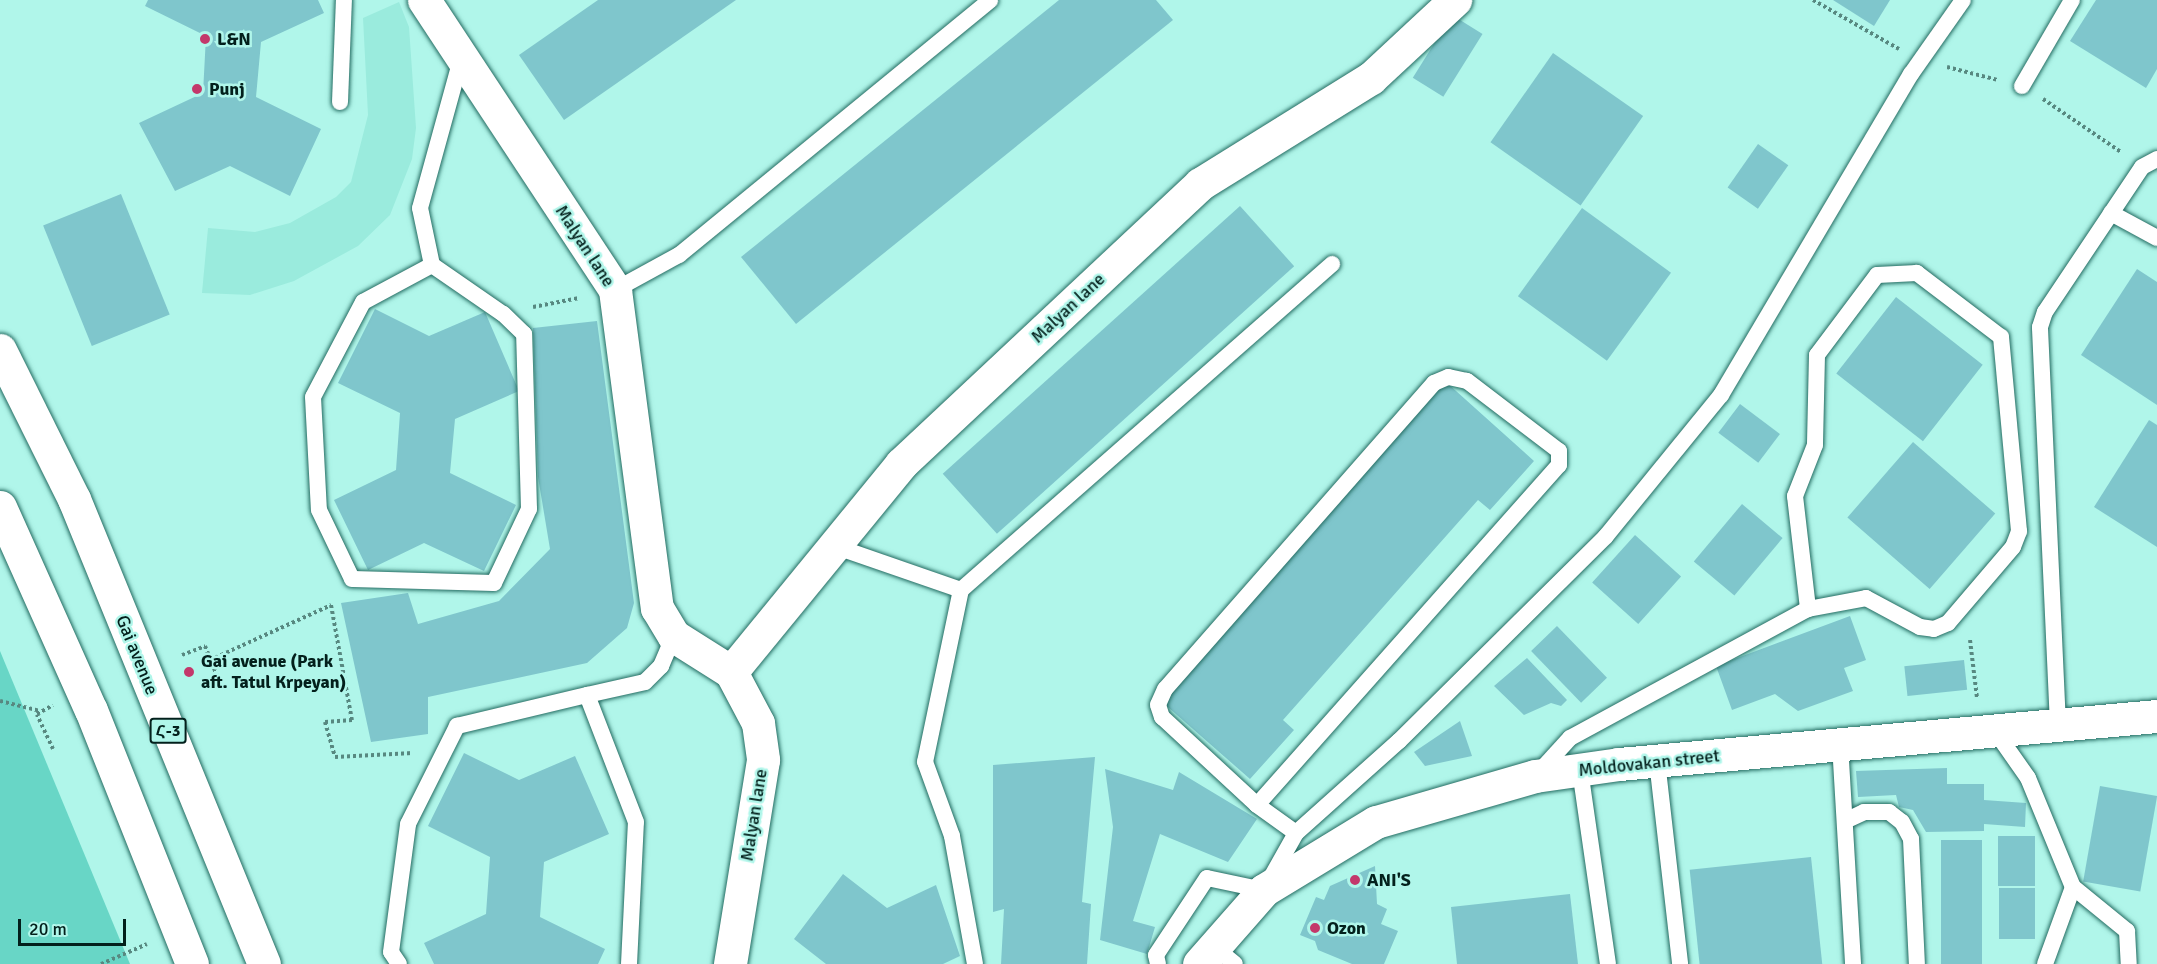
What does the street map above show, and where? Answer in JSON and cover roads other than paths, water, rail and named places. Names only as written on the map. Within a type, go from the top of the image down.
[{"type":"street","name":"Malyan lane","points":[[423,0],[615,290],[648,559],[657,608],[674,636],[731,672],[758,723],[763,760],[730,964]]},
{"type":"street","name":"Malyan lane","points":[[731,672],[837,547],[901,464],[1200,184],[1371,78],[1455,0]]},
{"type":"street","name":"Gai avenue","points":[[0,350],[74,499],[264,964]]},
{"type":"street","points":[[0,507],[91,710],[192,964]]},
{"type":"street","name":"Moldovakan street","points":[[1216,958],[1264,890],[1376,822],[1535,777],[1657,761],[2157,716]]},
{"type":"lane","points":[[340,102],[344,0]]},
{"type":"lane","points":[[615,290],[679,255],[990,0]]},
{"type":"lane","points":[[1158,964],[1156,955],[1207,878],[1264,890],[1296,832],[1399,741],[1606,536],[1721,395],[1911,74],[1963,0]]},
{"type":"lane","points":[[2022,86],[2072,0]]},
{"type":"lane","points":[[432,265],[363,302],[313,397],[319,510],[352,579],[494,583],[529,509],[524,334],[432,265],[420,208],[461,58]]},
{"type":"lane","points":[[2058,725],[2040,327],[2045,312],[2142,167],[2157,159]]},
{"type":"lane","points":[[2110,213],[2157,238]]},
{"type":"lane","points":[[975,964],[952,836],[925,762],[961,590],[1332,264]]},
{"type":"lane","points":[[1535,777],[1570,738],[1808,609],[1866,598],[1920,627],[1934,629],[1948,623],[2013,547],[2019,531],[2001,337],[1917,273],[1877,275],[1817,355],[1815,445],[1794,496],[1808,609]]},
{"type":"lane","points":[[1257,805],[1559,465],[1558,451],[1467,381],[1448,377],[1434,383],[1165,689],[1158,705],[1162,717],[1257,805],[1296,832]]},
{"type":"lane","points":[[837,547],[961,590]]},
{"type":"lane","points":[[399,964],[391,952],[408,824],[457,726],[645,682],[661,666],[674,636]]},
{"type":"lane","points":[[587,695],[636,822],[629,964]]},
{"type":"lane","points":[[1988,731],[2028,778],[2073,887],[2127,931],[2129,964]]},
{"type":"lane","points":[[1840,744],[1854,964]]},
{"type":"lane","points":[[1657,761],[1680,964]]},
{"type":"lane","points":[[1580,770],[1608,964]]},
{"type":"lane","points":[[1845,821],[1864,812],[1889,812],[1902,822],[1911,838],[1917,964]]},
{"type":"lane","points":[[2045,964],[2073,887]]},
{"type":"place","name":"L&N","points":[[205,39]]},
{"type":"place","name":"Punj","points":[[197,89]]},
{"type":"place","name":"Gai avenue (Park aft. Tatul Krpeyan)","points":[[189,672]]},
{"type":"place","name":"ANI'S","points":[[1355,880]]},
{"type":"place","name":"Ozon","points":[[1315,928]]}]
